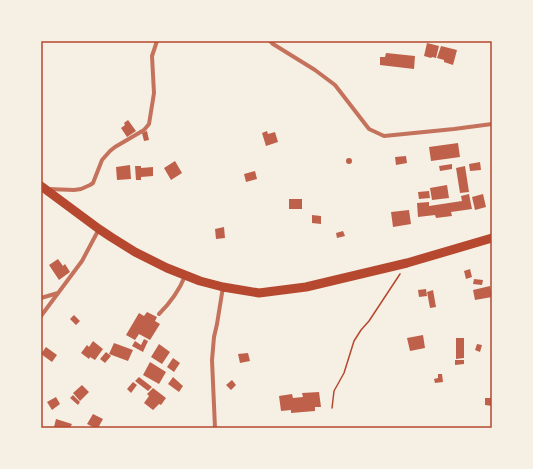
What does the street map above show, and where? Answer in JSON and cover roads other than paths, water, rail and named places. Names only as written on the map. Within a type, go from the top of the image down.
[{"type":"highway","points":[[43,187],[99,229],[135,252],[167,268],[200,281],[223,287],[259,293],[306,287],[407,263],[492,238]]},
{"type":"street","points":[[43,187],[74,190],[90,186],[94,183],[102,160],[110,151],[144,130],[148,124],[154,93],[152,56],[157,41]]},
{"type":"street","points":[[270,41],[315,70],[335,86],[369,128],[384,136],[492,124]]},
{"type":"street","points":[[41,316],[82,261],[99,229]]},
{"type":"street","points":[[159,314],[176,295],[185,275]]},
{"type":"street","points":[[214,428],[212,360],[214,337],[218,324],[223,287]]},
{"type":"street","points":[[41,298],[58,293]]}]
